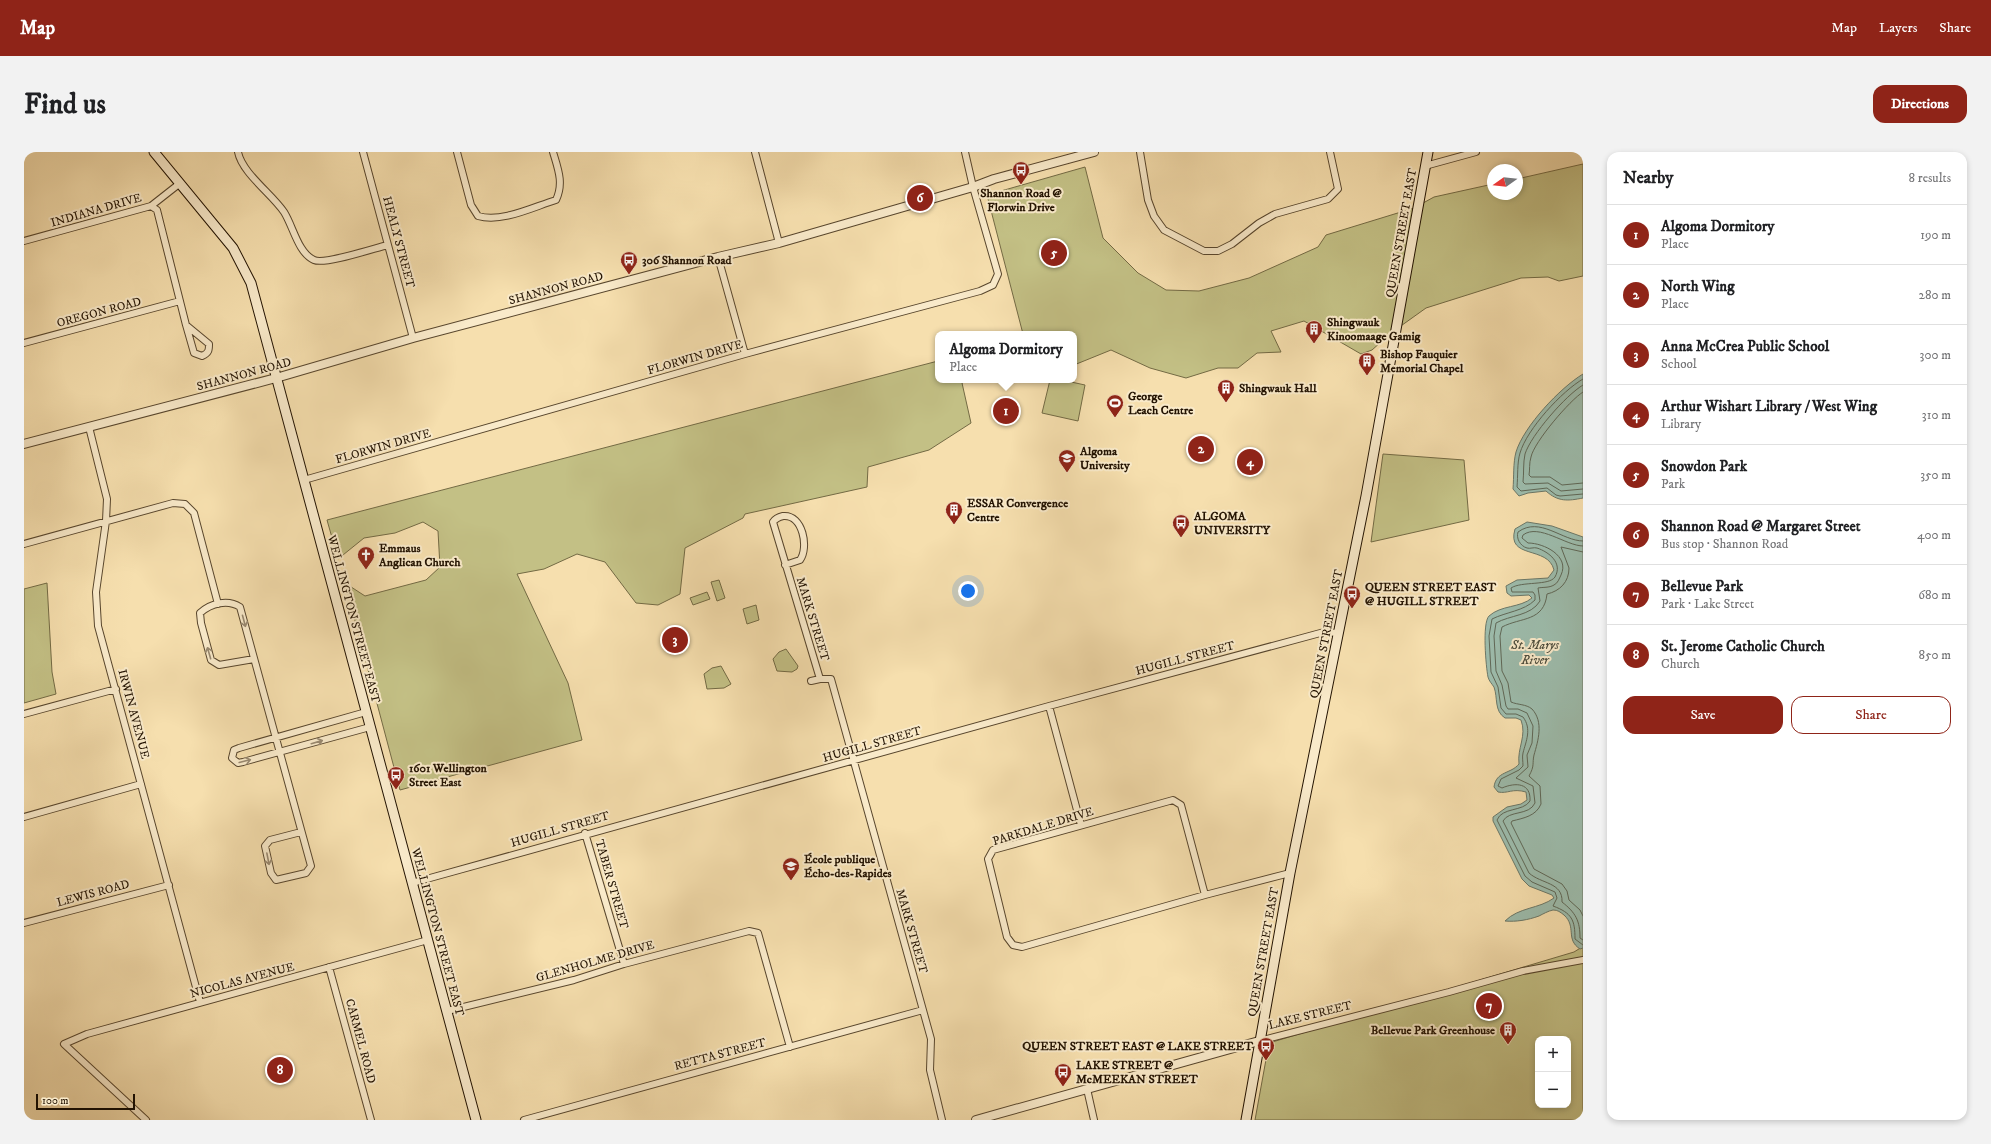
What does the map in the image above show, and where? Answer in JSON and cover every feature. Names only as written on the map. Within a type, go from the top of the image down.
[{"type":"main road","name":"WELLINGTON STREET EAST","points":[[154,152],[233,248],[244,266],[251,283],[476,1120]]},
{"type":"main road","name":"QUEEN STREET EAST","points":[[1246,1120],[1290,873],[1339,633],[1428,152]]},
{"type":"street","points":[[238,152],[246,168],[284,212],[306,254],[315,260],[327,261],[388,244]]},
{"type":"street","name":"HEALY STREET","points":[[363,152],[413,338]]},
{"type":"street","points":[[457,152],[471,205],[478,216],[488,218],[513,214],[556,200],[561,190],[560,176],[553,152]]},
{"type":"street","points":[[755,152],[779,243]]},
{"type":"street","points":[[965,152],[973,187]]},
{"type":"street","name":"SHANNON ROAD","points":[[24,444],[276,378],[413,338],[718,257],[779,243],[973,187],[994,179],[1094,152]]},
{"type":"street","points":[[1140,152],[1148,200],[1154,216],[1164,230],[1204,251],[1218,251],[1232,244],[1259,223],[1275,214],[1328,199],[1338,189],[1330,152]]},
{"type":"street","points":[[1425,166],[1476,152]]},
{"type":"street","points":[[179,184],[151,206],[157,210],[186,325],[194,353],[202,356],[207,353],[209,350],[209,344],[186,325]]},
{"type":"street","name":"FLORWIN DRIVE","points":[[304,480],[745,354],[980,291],[993,285],[998,274],[973,187]]},
{"type":"street","name":"INDIANA DRIVE","points":[[24,241],[151,206]]},
{"type":"street","points":[[718,257],[745,354]]},
{"type":"street","name":"OREGON ROAD","points":[[24,343],[180,301]]},
{"type":"street","name":"IRWIN AVENUE","points":[[89,427],[107,499],[106,521],[96,592],[98,626],[200,1002]]},
{"type":"street","points":[[24,544],[173,503],[185,504],[194,513],[218,604]]},
{"type":"street","name":"MARK STREET","points":[[785,565],[800,560],[805,551],[799,524],[795,519],[789,516],[780,517],[773,522],[785,565],[820,679],[831,679],[931,1039],[930,1070],[942,1120]]},
{"type":"street","points":[[254,659],[219,665],[211,660],[201,623],[200,613],[206,607],[218,604],[233,602],[240,607],[254,659],[275,737],[279,752],[301,832],[310,866],[306,873],[276,880],[271,873],[266,846],[270,840],[301,832]]},
{"type":"street","name":"HUGILL STREET","points":[[412,882],[585,833],[853,762],[1049,706],[1324,632],[1339,633]]},
{"type":"street","points":[[811,681],[820,679]]},
{"type":"street","points":[[24,714],[116,689]]},
{"type":"street","points":[[1049,706],[1081,825]]},
{"type":"street","points":[[366,712],[239,748],[234,750],[232,758],[238,763],[370,727]]},
{"type":"street","points":[[24,817],[141,784]]},
{"type":"street","name":"PARKDALE DRIVE","points":[[1205,895],[1181,805],[1173,800],[993,850],[988,859],[1007,937],[1013,945],[1022,947],[1205,895],[1290,873]]},
{"type":"street","name":"TABER STREET","points":[[585,833],[624,964]]},
{"type":"street","name":"LEWIS ROAD","points":[[24,923],[168,885]]},
{"type":"street","name":"GLENHOLME DRIVE","points":[[447,1011],[574,980],[624,964],[749,931],[758,933],[790,1047]]},
{"type":"street","name":"NICOLAS AVENUE","points":[[146,1120],[64,1044],[87,1034],[428,940]]},
{"type":"street","name":"LAKE STREET","points":[[976,1120],[1259,1041],[1450,992],[1523,971],[1583,960]]},
{"type":"street","name":"CARMEL ROAD","points":[[329,967],[371,1120]]},
{"type":"street","name":"RETTA STREET","points":[[524,1120],[923,1010]]},
{"type":"street","points":[[1087,1089],[1094,1120]]},
{"type":"shaded area","points":[[1583,164],[1583,276],[1559,281],[1548,277],[1521,278],[1426,308],[1391,333],[1372,350],[1361,354],[1304,321],[1271,331],[1281,352],[1257,353],[1238,368],[1218,368],[1186,378],[1150,368],[1111,350],[1077,364],[1077,331],[1022,331],[987,195],[1085,167],[1103,238],[1138,273],[1166,290],[1199,291],[1249,278],[1318,247],[1326,235],[1414,208],[1434,197],[1487,185],[1487,200],[1523,200],[1523,178]]},
{"type":"shaded area","points":[[935,362],[935,383],[962,383],[971,423],[929,450],[868,467],[867,487],[745,514],[743,518],[685,548],[680,594],[658,605],[636,603],[605,562],[577,554],[544,569],[517,574],[568,683],[582,740],[400,790],[345,583],[365,596],[426,580],[440,567],[438,531],[423,522],[395,533],[364,538],[338,559],[327,520]]},
{"type":"shaded area","points":[[1049,383],[1076,383],[1085,385],[1078,421],[1042,413]]},
{"type":"shaded area","points":[[1383,454],[1464,460],[1469,520],[1371,542]]},
{"type":"shaded area","points":[[719,580],[725,598],[717,601],[711,582]]},
{"type":"shaded area","points":[[47,583],[52,672],[56,694],[24,703],[24,589]]},
{"type":"shaded area","points":[[707,592],[710,599],[693,605],[690,598]]},
{"type":"shaded area","points":[[756,605],[759,620],[747,624],[743,609]]},
{"type":"shaded area","points":[[786,649],[798,666],[797,669],[792,672],[777,671],[773,659],[779,652]]},
{"type":"shaded area","points":[[721,666],[731,684],[724,688],[707,689],[704,674],[712,668]]},
{"type":"shaded area","points":[[1583,924],[1583,1120],[1255,1120],[1269,1043],[1574,952],[1582,947]]},
{"type":"water","points":[[1583,374],[1583,498],[1563,500],[1550,495],[1546,491],[1528,493],[1519,496],[1513,489],[1515,456],[1520,442],[1544,408],[1564,388]]},
{"type":"water","name":"St. Marys River","points":[[1527,522],[1552,526],[1583,537],[1583,948],[1580,949],[1573,941],[1568,919],[1558,911],[1551,910],[1526,920],[1505,921],[1516,913],[1548,902],[1554,898],[1552,895],[1529,886],[1522,879],[1493,821],[1493,817],[1507,807],[1521,804],[1527,800],[1526,792],[1498,792],[1494,787],[1495,782],[1501,775],[1512,770],[1519,764],[1523,726],[1521,720],[1516,718],[1505,718],[1499,712],[1494,687],[1489,680],[1487,672],[1485,645],[1487,620],[1494,612],[1522,603],[1532,598],[1529,595],[1511,596],[1507,593],[1506,586],[1517,580],[1548,578],[1554,570],[1550,562],[1544,557],[1522,549],[1516,545],[1514,539],[1515,529]]},
{"type":"place","name":"Shannon Road @ Florwin Drive","points":[[1021,185]]},
{"type":"place","name":"Shannon Road @ Margaret Street","points":[[920,198]]},
{"type":"place","name":"Snowdon Park","points":[[1054,253]]},
{"type":"place","name":"306 Shannon Road","points":[[629,275]]},
{"type":"place","name":"Shingwauk Kinoomaage Gamig","points":[[1314,344]]},
{"type":"place","name":"Bishop Fauquier Memorial Chapel","points":[[1367,376]]},
{"type":"place","name":"Shingwauk Hall","points":[[1226,403]]},
{"type":"place","name":"Algoma Dormitory","points":[[1006,411]]},
{"type":"place","name":"George Leach Centre","points":[[1115,418]]},
{"type":"place","name":"North Wing","points":[[1201,449]]},
{"type":"place","name":"Arthur Wishart Library / West Wing","points":[[1250,462]]},
{"type":"place","name":"Algoma University","points":[[1067,473]]},
{"type":"place","name":"ESSAR Convergence Centre","points":[[954,525]]},
{"type":"place","name":"ALGOMA UNIVERSITY","points":[[1181,538]]},
{"type":"place","name":"Emmaus Anglican Church","points":[[366,570]]},
{"type":"place","name":"QUEEN STREET EAST @ HUGILL STREET","points":[[1352,609]]},
{"type":"place","name":"Anna McCrea Public School","points":[[675,640]]},
{"type":"place","name":"1601 Wellington Street East","points":[[396,790]]},
{"type":"place","name":"École publique Écho-des-Rapides","points":[[791,881]]},
{"type":"place","name":"Bellevue Park","points":[[1489,1006]]},
{"type":"place","name":"Bellevue Park Greenhouse","points":[[1508,1045]]},
{"type":"place","name":"QUEEN STREET EAST @ LAKE STREET","points":[[1266,1061]]},
{"type":"place","name":"St. Jerome Catholic Church","points":[[280,1070]]},
{"type":"place","name":"LAKE STREET @ McMEEKAN STREET","points":[[1063,1087]]}]
